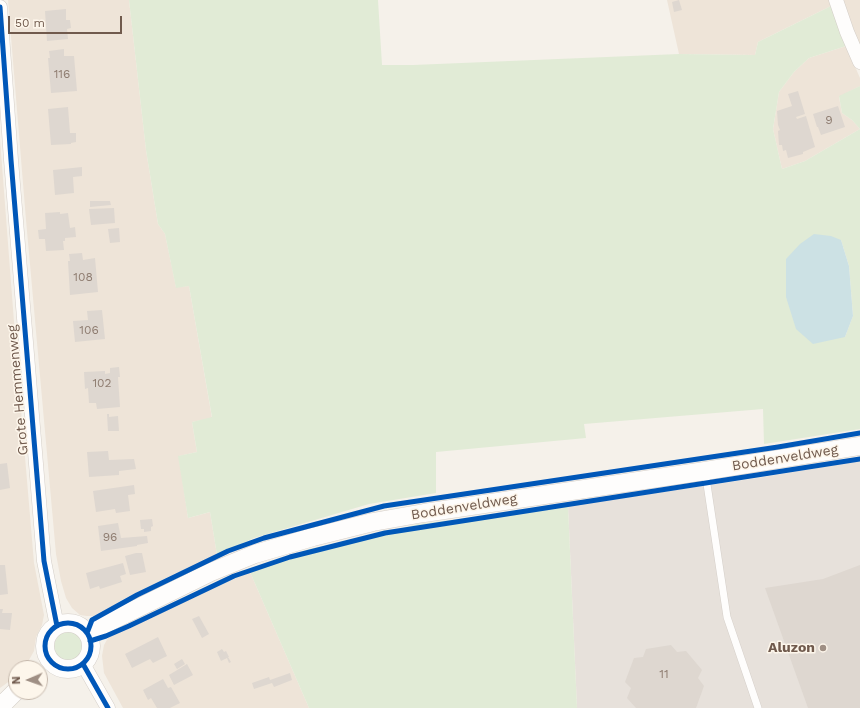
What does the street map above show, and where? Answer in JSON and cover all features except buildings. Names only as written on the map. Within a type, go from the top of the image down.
[{"type":"street","points":[[836,0],[847,32],[860,62]]},
{"type":"street","name":"Grote Hemmenweg","points":[[0,7],[44,561],[57,626]]},
{"type":"street","name":"Boddenveldweg","points":[[87,633],[211,572],[255,554],[313,537],[373,522],[860,446]]},
{"type":"street","points":[[44,660],[46,651],[45,643],[51,630],[57,626],[70,623],[83,628],[90,639],[91,646],[91,652],[83,664],[71,669],[64,669],[52,663],[48,663]]},
{"type":"street","points":[[83,664],[108,708]]},
{"type":"street","points":[[0,707],[8,699]]},
{"type":"lane","points":[[705,471],[727,617],[758,708]]},
{"type":"shaded area","points":[[8,0],[129,0],[146,150],[158,224],[165,234],[176,287],[189,286],[212,418],[192,422],[197,452],[179,456],[188,518],[210,512],[217,555],[164,579],[120,601],[106,612],[94,616],[80,615],[72,608],[66,598],[56,554]]},
{"type":"shaded area","points":[[667,0],[830,0],[831,6],[758,42],[755,55],[679,54]]},
{"type":"shaded area","points":[[843,0],[860,0],[860,47],[859,45]]},
{"type":"shaded area","points":[[846,46],[860,78],[860,86],[839,97],[842,113],[852,120],[860,129],[805,161],[782,169],[773,129],[779,92],[794,72],[809,58]]},
{"type":"shaded area","points":[[0,139],[34,563],[44,615],[42,625],[36,637],[34,651],[29,660],[8,660],[8,682],[0,688]]},
{"type":"shaded area","points":[[814,234],[831,236],[841,240],[849,266],[853,316],[845,337],[813,344],[796,329],[786,297],[786,259],[800,244]]},
{"type":"shaded area","points":[[860,461],[860,708],[577,708],[568,506]]},
{"type":"shaded area","points":[[250,572],[309,708],[123,708],[104,673],[102,656],[104,645],[108,638],[112,634],[122,629],[130,628],[204,592]]},
{"type":"green space","points":[[129,0],[378,0],[382,65],[679,54],[755,55],[758,42],[831,6],[846,46],[809,58],[794,72],[779,92],[773,129],[782,169],[805,161],[860,129],[860,429],[764,444],[763,409],[584,424],[586,438],[436,452],[436,493],[369,504],[254,538],[217,555],[210,512],[188,518],[178,456],[197,452],[192,422],[212,417],[189,286],[176,288],[165,234],[158,224],[146,150]],"holes":[[[841,240],[849,266],[853,316],[845,337]]]},
{"type":"green space","points":[[860,86],[860,129],[852,120],[842,113],[839,96]]},
{"type":"green space","points":[[568,506],[577,708],[309,708],[250,572],[309,549],[376,535],[418,524]]},
{"type":"green space","points":[[69,632],[75,633],[83,641],[83,653],[75,661],[69,662],[63,661],[55,653],[54,647],[55,641],[63,633]]},
{"type":"cycle path","points":[[0,7],[44,561],[57,626]]},
{"type":"cycle path","points":[[87,633],[92,620],[137,595],[228,551],[264,538],[384,506],[778,447],[860,433]]},
{"type":"cycle path","points":[[90,641],[129,626],[234,576],[290,557],[385,533],[860,459]]},
{"type":"cycle path","points":[[64,623],[72,623],[81,627],[87,633],[91,646],[87,659],[81,665],[72,669],[64,669],[55,665],[49,659],[45,650],[45,642],[49,633],[55,627],[64,623]]},
{"type":"cycle path","points":[[83,664],[108,708]]},
{"type":"place","name":"Aluzon","points":[[823,648]]}]
